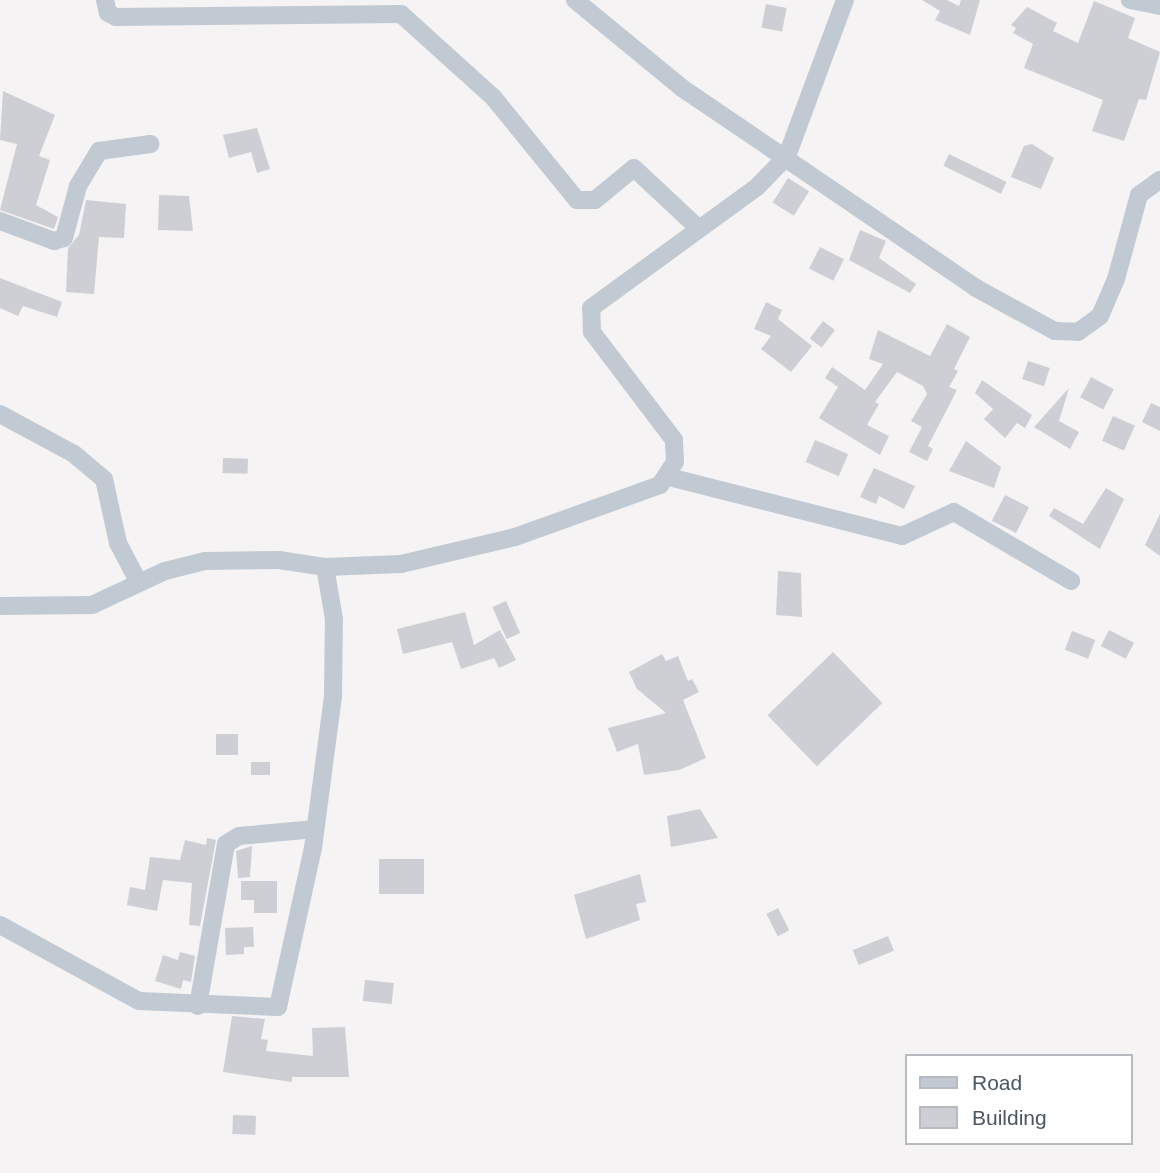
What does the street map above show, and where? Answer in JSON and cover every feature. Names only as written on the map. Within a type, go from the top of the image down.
[{"type":"street","points":[[104,0],[107,13],[116,17],[401,14],[493,97],[578,200],[595,200],[634,169],[697,227]]},
{"type":"street","points":[[575,0],[682,89],[787,156],[976,288],[1055,331],[1069,332],[1091,325],[1100,316],[1116,279],[1139,195],[1160,180]]},
{"type":"street","points":[[0,606],[73,608],[205,561],[279,560],[325,567],[401,565],[464,552],[645,492],[669,477],[676,450],[670,432],[598,341],[589,315],[597,300],[757,187],[787,156],[845,0]]},
{"type":"street","points":[[1130,0],[1160,6]]},
{"type":"street","points":[[0,221],[54,241],[64,238],[78,186],[99,151],[151,144]]},
{"type":"street","points":[[0,414],[74,454],[104,479],[118,543],[139,583]]},
{"type":"street","points":[[669,477],[902,536],[954,512],[1071,581]]},
{"type":"street","points":[[0,925],[139,1001],[198,1006],[278,1007],[315,829],[333,697],[334,618],[325,567]]},
{"type":"street","points":[[198,1006],[226,844],[239,836],[315,829]]},
{"type":"building","points":[[922,0],[947,0],[959,6],[961,0],[980,0],[970,35],[935,20],[940,11]]},
{"type":"building","points":[[1094,1],[1135,18],[1128,38],[1160,52],[1146,100],[1139,99],[1124,141],[1092,131],[1103,100],[1024,68],[1033,44],[1013,33],[1016,28],[1011,25],[1027,7],[1057,23],[1053,31],[1078,43]]},
{"type":"building","points":[[766,4],[787,8],[782,32],[761,28]]},
{"type":"building","points":[[3,91],[55,115],[39,156],[50,160],[36,205],[58,217],[54,229],[0,210],[17,144],[0,140]]},
{"type":"building","points":[[257,128],[270,169],[257,173],[251,152],[229,158],[223,135]]},
{"type":"building","points":[[1032,144],[1054,158],[1041,189],[1011,177],[1024,146]]},
{"type":"building","points":[[949,154],[1007,182],[1001,194],[943,166]]},
{"type":"building","points":[[788,178],[809,191],[794,216],[773,203]]},
{"type":"building","points":[[159,195],[189,196],[193,231],[158,230]]},
{"type":"building","points":[[86,200],[126,204],[124,238],[99,237],[94,294],[66,292],[68,248],[79,235]]},
{"type":"building","points":[[860,230],[886,241],[879,258],[916,284],[910,293],[849,260]]},
{"type":"building","points":[[820,247],[844,259],[833,281],[809,268]]},
{"type":"building","points":[[0,278],[62,302],[57,317],[23,306],[18,316],[0,308]]},
{"type":"building","points":[[766,302],[782,310],[778,319],[812,346],[791,372],[761,349],[771,336],[754,329]]},
{"type":"building","points":[[823,321],[835,330],[822,348],[810,339]]},
{"type":"building","points":[[947,324],[970,337],[954,369],[958,371],[949,387],[957,390],[928,446],[933,449],[927,461],[909,452],[922,427],[911,421],[927,394],[923,386],[897,372],[875,402],[879,404],[867,425],[889,436],[880,455],[819,418],[838,387],[825,378],[832,367],[865,390],[883,364],[869,359],[878,330],[930,356]]},
{"type":"building","points":[[1028,361],[1050,368],[1044,386],[1022,379]]},
{"type":"building","points":[[1091,377],[1114,389],[1103,410],[1080,397]]},
{"type":"building","points":[[982,380],[1032,415],[1025,428],[1017,423],[1005,438],[984,419],[993,409],[975,393]]},
{"type":"building","points":[[1069,388],[1059,421],[1079,432],[1070,449],[1034,427]]},
{"type":"building","points":[[1151,403],[1160,407],[1160,431],[1142,422]]},
{"type":"building","points":[[1113,416],[1135,426],[1124,450],[1102,441]]},
{"type":"building","points":[[815,440],[848,454],[839,476],[806,462]]},
{"type":"building","points":[[966,441],[1001,467],[994,488],[949,471]]},
{"type":"building","points":[[223,458],[248,459],[247,474],[222,473]]},
{"type":"building","points":[[874,468],[915,486],[904,509],[879,496],[876,504],[860,497]]},
{"type":"building","points":[[1106,488],[1124,499],[1100,549],[1049,516],[1054,508],[1083,524]]},
{"type":"building","points":[[1005,495],[1029,507],[1016,533],[992,521]]},
{"type":"building","points":[[1160,514],[1160,556],[1145,545]]},
{"type":"building","points":[[778,571],[801,573],[802,617],[776,615]]},
{"type":"building","points":[[506,601],[520,633],[507,639],[492,607]]},
{"type":"building","points":[[465,612],[474,645],[500,630],[516,660],[499,668],[494,658],[461,669],[452,642],[403,654],[397,629]]},
{"type":"building","points":[[1109,630],[1134,643],[1126,659],[1101,646]]},
{"type":"building","points":[[1072,631],[1095,640],[1088,659],[1065,650]]},
{"type":"building","points":[[833,652],[882,703],[817,766],[768,715]]},
{"type":"building","points":[[662,654],[666,661],[678,656],[688,681],[692,679],[699,692],[683,700],[706,758],[679,770],[644,775],[638,744],[617,752],[608,728],[666,713],[637,689],[629,672]]},
{"type":"building","points":[[216,734],[238,734],[238,755],[216,755]]},
{"type":"building","points":[[251,762],[270,762],[270,775],[251,775]]},
{"type":"building","points":[[700,809],[718,838],[671,847],[667,816]]},
{"type":"building","points":[[207,838],[216,840],[200,926],[189,925],[192,883],[163,880],[157,911],[127,905],[130,887],[145,890],[150,857],[180,860],[185,840],[206,845]]},
{"type":"building","points":[[252,846],[250,877],[238,878],[236,851]]},
{"type":"building","points":[[379,859],[424,859],[424,894],[379,894]]},
{"type":"building","points":[[640,874],[646,902],[636,904],[640,920],[586,939],[574,895]]},
{"type":"building","points":[[241,881],[277,881],[277,913],[254,913],[254,900],[241,900]]},
{"type":"building","points":[[778,908],[789,930],[778,936],[766,914]]},
{"type":"building","points":[[253,927],[254,947],[244,947],[244,954],[226,955],[225,928]]},
{"type":"building","points":[[888,936],[894,951],[859,965],[853,950]]},
{"type":"building","points":[[180,952],[195,956],[191,982],[183,980],[181,989],[155,981],[163,955],[178,960]]},
{"type":"building","points":[[365,980],[394,983],[392,1004],[363,1001]]},
{"type":"building","points":[[232,1016],[265,1019],[261,1039],[268,1040],[266,1051],[313,1056],[312,1028],[345,1027],[349,1077],[292,1077],[292,1082],[223,1072]]},
{"type":"building","points":[[233,1115],[256,1116],[255,1135],[232,1134]]}]
